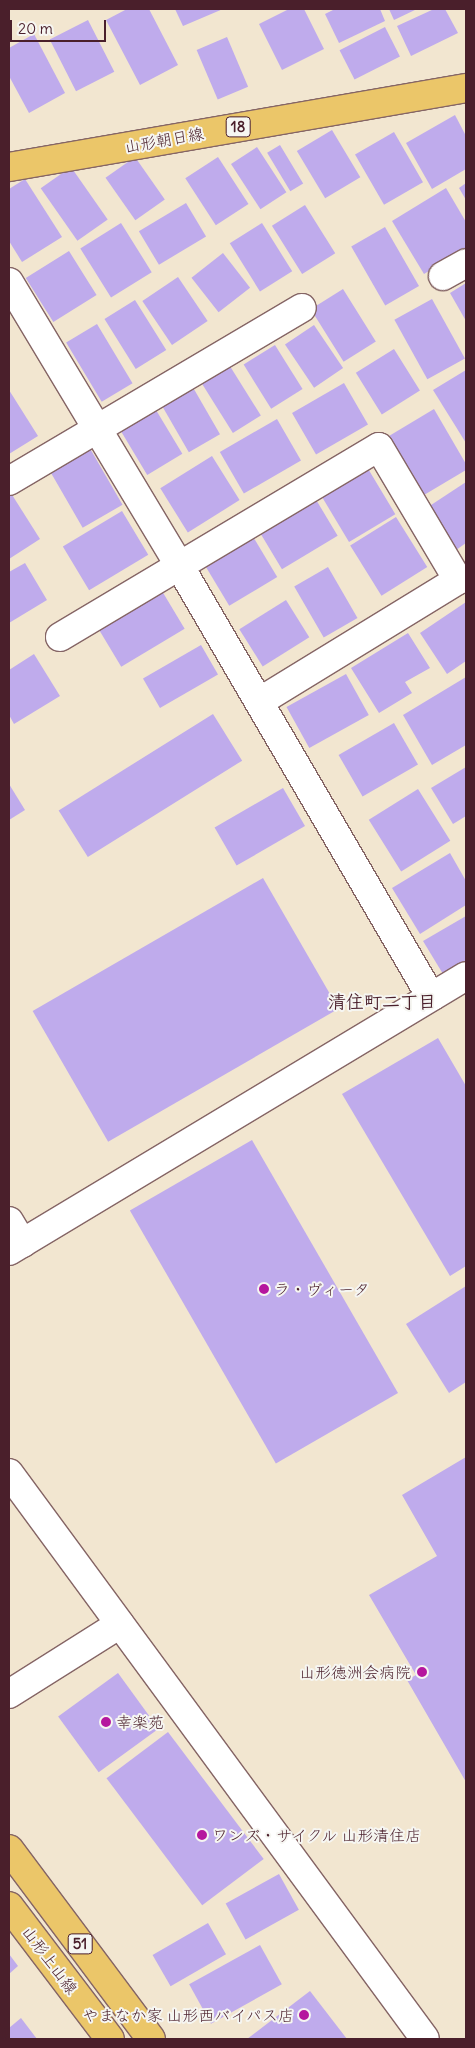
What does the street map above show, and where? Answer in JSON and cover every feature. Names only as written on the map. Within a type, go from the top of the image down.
[{"type":"main road","name":"山形朝日線","points":[[9,166],[466,88]]},
{"type":"main road","name":"山形上山線","points":[[9,1849],[151,2039]]},
{"type":"main road","name":"山形上山線","points":[[9,1906],[110,2039]]},
{"type":"street","points":[[9,282],[179,565],[431,997]]},
{"type":"street","points":[[9,481],[302,308]]},
{"type":"street","points":[[60,637],[379,447],[458,580],[259,702]]},
{"type":"street","points":[[13,1238],[466,976]]},
{"type":"street","points":[[9,1474],[425,2039]]},
{"type":"street","points":[[9,1694],[120,1624]]},
{"type":"building","points":[[127,9],[149,9],[178,65],[140,85],[106,20]]},
{"type":"building","points":[[175,9],[223,9],[183,26]]},
{"type":"building","points":[[289,9],[304,9],[324,49],[282,70],[259,24]]},
{"type":"building","points":[[335,9],[380,9],[385,21],[339,43],[325,14]]},
{"type":"building","points":[[389,9],[417,9],[394,20]]},
{"type":"building","points":[[434,9],[445,9],[458,33],[411,56],[397,26]]},
{"type":"building","points":[[88,20],[114,72],[76,91],[50,40]]},
{"type":"building","points":[[385,27],[400,56],[355,80],[340,50]]},
{"type":"building","points":[[34,34],[65,93],[29,113],[9,76],[9,48]]},
{"type":"building","points":[[227,37],[248,87],[218,100],[197,50]]},
{"type":"building","points":[[455,115],[466,136],[466,169],[432,189],[406,143]]},
{"type":"building","points":[[332,130],[360,177],[325,198],[297,151]]},
{"type":"building","points":[[394,132],[423,182],[384,205],[355,154]]},
{"type":"building","points":[[280,145],[303,184],[290,191],[267,153]]},
{"type":"building","points":[[257,147],[286,192],[260,209],[231,164]]},
{"type":"building","points":[[135,157],[165,200],[135,220],[106,178]]},
{"type":"building","points":[[218,157],[248,204],[216,225],[185,178]]},
{"type":"building","points":[[71,167],[108,219],[77,241],[41,188]]},
{"type":"building","points":[[25,179],[62,237],[22,262],[9,241],[9,189]]},
{"type":"building","points":[[466,183],[466,200],[459,188]]},
{"type":"building","points":[[446,188],[466,222],[466,248],[424,274],[392,221]]},
{"type":"building","points":[[186,203],[206,236],[159,265],[139,231]]},
{"type":"building","points":[[305,205],[335,253],[302,274],[272,226]]},
{"type":"building","points":[[121,223],[152,272],[111,298],[80,248]]},
{"type":"building","points":[[262,223],[292,271],[260,291],[230,243]]},
{"type":"building","points":[[385,227],[419,286],[385,305],[351,246]]},
{"type":"building","points":[[69,251],[97,295],[53,322],[26,278]]},
{"type":"building","points":[[223,253],[250,288],[219,312],[191,278]]},
{"type":"building","points":[[178,277],[208,321],[172,345],[142,301]]},
{"type":"building","points":[[466,283],[466,321],[450,293]]},
{"type":"building","points":[[343,289],[376,342],[344,362],[311,309]]},
{"type":"building","points":[[432,299],[465,358],[427,379],[394,320]]},
{"type":"building","points":[[135,300],[166,350],[136,369],[104,319]]},
{"type":"building","points":[[97,324],[133,383],[102,402],[66,343]]},
{"type":"building","points":[[314,325],[343,368],[314,388],[285,345]]},
{"type":"building","points":[[275,345],[303,389],[271,409],[244,365]]},
{"type":"building","points":[[394,349],[420,391],[382,414],[356,373]]},
{"type":"building","points":[[228,363],[261,416],[233,433],[200,380]]},
{"type":"building","points":[[466,370],[466,443],[433,390]]},
{"type":"building","points":[[344,383],[368,425],[316,455],[292,413]]},
{"type":"building","points":[[191,384],[220,434],[189,452],[160,402]]},
{"type":"building","points":[[9,390],[38,436],[9,454]]},
{"type":"building","points":[[153,405],[182,454],[147,475],[118,426]]},
{"type":"building","points":[[434,409],[466,464],[466,470],[424,495],[389,436]]},
{"type":"building","points":[[277,419],[301,461],[244,494],[220,452]]},
{"type":"building","points":[[88,445],[122,505],[83,528],[48,468]]},
{"type":"building","points":[[212,456],[240,500],[188,532],[160,488]]},
{"type":"building","points":[[367,467],[395,514],[349,542],[321,495]]},
{"type":"building","points":[[466,482],[466,543],[456,550],[428,507]]},
{"type":"building","points":[[9,490],[40,539],[9,559]]},
{"type":"building","points":[[315,498],[338,536],[282,569],[259,531]]},
{"type":"building","points":[[122,511],[148,555],[89,590],[63,547]]},
{"type":"building","points":[[396,517],[427,567],[381,596],[350,546]]},
{"type":"building","points":[[252,535],[277,577],[229,606],[204,564]]},
{"type":"building","points":[[25,563],[47,600],[9,623],[9,572]]},
{"type":"building","points":[[328,567],[358,618],[324,638],[294,586]]},
{"type":"building","points":[[162,591],[185,629],[121,667],[99,629]]},
{"type":"building","points":[[286,600],[309,637],[263,666],[239,629]]},
{"type":"building","points":[[466,602],[466,661],[447,674],[420,633]]},
{"type":"building","points":[[408,633],[430,668],[405,682],[412,693],[379,713],[351,668]]},
{"type":"building","points":[[201,645],[218,674],[160,708],[143,678]]},
{"type":"building","points":[[34,654],[60,696],[14,724],[9,715],[9,670]]},
{"type":"building","points":[[346,674],[369,715],[309,748],[287,707]]},
{"type":"building","points":[[466,677],[466,745],[432,765],[403,715]]},
{"type":"building","points":[[213,714],[242,761],[88,857],[59,810]]},
{"type":"building","points":[[394,723],[418,765],[363,797],[339,755]]},
{"type":"building","points":[[466,767],[466,816],[453,824],[431,788]]},
{"type":"building","points":[[9,784],[25,810],[9,820]]},
{"type":"building","points":[[283,788],[305,826],[237,866],[215,828]]},
{"type":"building","points":[[418,789],[450,841],[401,871],[369,820]]},
{"type":"building","points":[[450,853],[466,881],[466,905],[420,934],[392,888]]},
{"type":"building","points":[[263,878],[338,1009],[108,1142],[33,1011]]},
{"type":"building","points":[[466,916],[466,960],[443,974],[423,941]]},
{"type":"building","points":[[438,1038],[466,1086],[466,1266],[450,1276],[342,1094]]},
{"type":"building","points":[[252,1140],[398,1393],[276,1463],[130,1210]]},
{"type":"building","points":[[466,1286],[466,1382],[449,1393],[406,1324]]},
{"type":"building","points":[[466,1457],[466,1782],[407,1680],[416,1675],[369,1595],[437,1556],[402,1495]]},
{"type":"building","points":[[118,1673],[159,1729],[99,1772],[58,1716]]},
{"type":"building","points":[[168,1732],[264,1859],[202,1905],[107,1778]]},
{"type":"building","points":[[279,1874],[299,1910],[246,1939],[226,1904]]},
{"type":"building","points":[[208,1923],[226,1954],[171,1986],[153,1955]]},
{"type":"building","points":[[260,1945],[282,1984],[211,2024],[189,1984]]},
{"type":"building","points":[[9,1954],[18,1966],[9,1974]]},
{"type":"building","name":"やまなか家 山形西バイパス店","points":[[310,1991],[347,2039],[247,2039]]},
{"type":"building","points":[[21,2018],[37,2039],[9,2039],[9,2028]]},
{"type":"place","name":"ラ・ヴィータ","points":[[264,1289]]},
{"type":"place","name":"山形徳洲会病院","points":[[422,1672]]},
{"type":"place","name":"幸楽苑","points":[[106,1722]]},
{"type":"place","name":"ワンズ・サイクル 山形清住店","points":[[202,1835]]},
{"type":"place","name":"やまなか家 山形西バイパス店","points":[[304,2015]]},
{"type":"district","name":"清住町二丁目","points":[[382,1002]]}]
